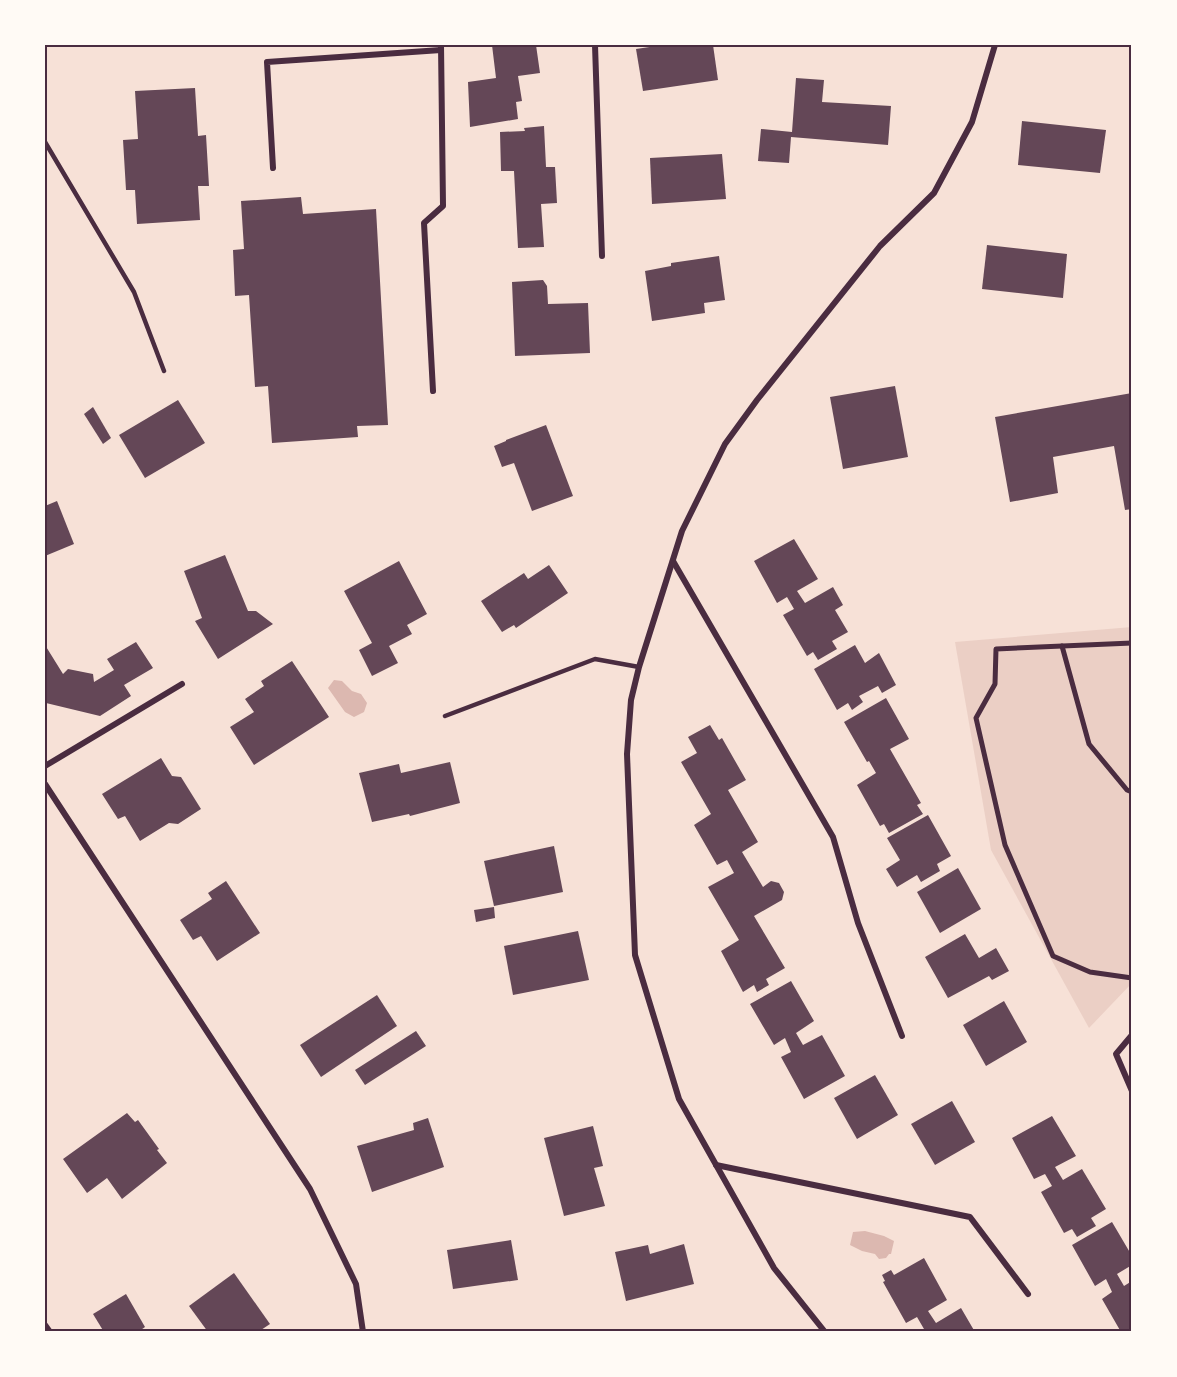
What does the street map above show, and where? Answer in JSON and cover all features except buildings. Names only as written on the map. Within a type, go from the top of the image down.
[{"type":"street","points":[[595,45],[602,256]]},
{"type":"street","points":[[825,1332],[774,1268],[679,1099],[635,954],[627,754],[631,700],[639,667],[682,531],[725,444],[757,400],[880,246],[934,193],[972,122],[995,45]]},
{"type":"street","points":[[273,168],[267,62],[441,48],[443,206],[424,223],[433,391]]},
{"type":"street","points":[[672,561],[833,837],[858,923],[902,1036]]},
{"type":"street","points":[[1132,643],[996,649],[995,684],[976,718],[1005,845],[1053,956],[1090,972],[1132,978]]},
{"type":"street","points":[[1062,646],[1089,744],[1127,790],[1132,792]]},
{"type":"street","points":[[45,766],[182,684]]},
{"type":"street","points":[[45,784],[310,1189],[356,1284],[363,1332]]},
{"type":"street","points":[[1132,1035],[1116,1054],[1132,1091]]},
{"type":"street","points":[[716,1165],[970,1217],[1028,1294]]},
{"type":"street","points":[[45,1325],[50,1332]]},
{"type":"lane","points":[[45,142],[134,292],[164,371]]},
{"type":"lane","points":[[445,716],[595,659],[639,667]]},
{"type":"shaded area","points":[[1132,627],[1132,983],[1089,1028],[991,850],[955,642]]},
{"type":"shaded area","points":[[334,680],[342,681],[352,691],[361,694],[367,703],[364,712],[354,717],[345,712],[328,688]]},
{"type":"shaded area","points":[[865,1231],[894,1241],[891,1254],[879,1259],[875,1254],[850,1245],[853,1232]]}]
